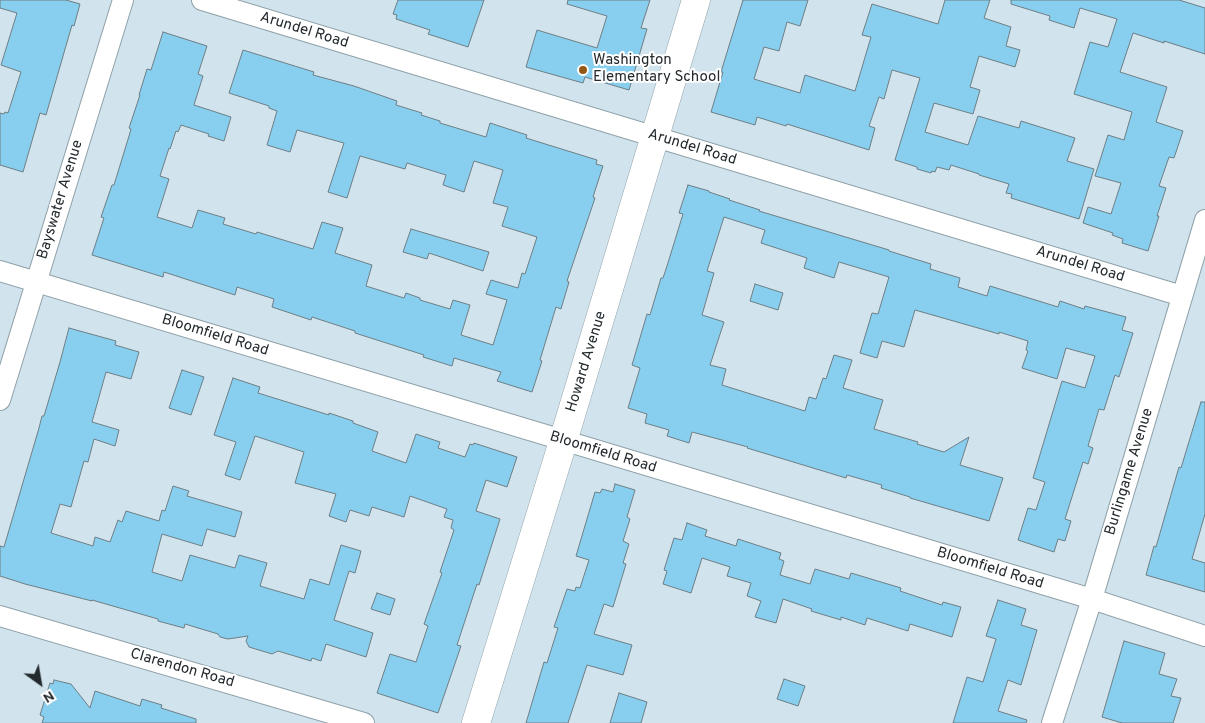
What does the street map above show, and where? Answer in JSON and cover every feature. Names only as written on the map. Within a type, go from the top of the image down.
[{"type":"street","name":"Bayswater Avenue","points":[[0,400],[123,0]]},
{"type":"street","name":"Arundel Road","points":[[202,0],[1182,296]]},
{"type":"street","name":"Howard Avenue","points":[[476,723],[564,441],[696,0]]},
{"type":"street","name":"Burlingame Avenue","points":[[1052,723],[1092,599],[1205,220]]},
{"type":"street","name":"Bloomfield Road","points":[[0,271],[1092,599],[1205,636]]},
{"type":"street","name":"Clarendon Road","points":[[0,616],[364,723]]},
{"type":"building","points":[[0,0],[66,0],[80,4],[46,115],[40,113],[23,172],[0,165],[0,113],[8,113],[21,72],[1,65],[17,13],[0,8]]},
{"type":"building","points":[[398,0],[484,0],[468,47],[428,34],[430,30],[396,19],[397,15],[393,14]]},
{"type":"building","points":[[568,0],[650,0],[641,28],[647,29],[629,90],[585,77],[583,83],[526,67],[537,30],[597,48],[607,16],[567,4]]},
{"type":"building","points":[[743,0],[808,0],[800,26],[787,22],[779,51],[764,47],[754,79],[800,93],[805,75],[855,91],[871,37],[862,35],[872,4],[938,24],[945,0],[990,0],[984,18],[1011,27],[1006,46],[1020,50],[1015,67],[979,56],[970,87],[980,90],[973,114],[934,103],[925,132],[968,145],[978,116],[1019,128],[1021,121],[1075,138],[1067,161],[1094,169],[1079,219],[1011,198],[1012,194],[1006,193],[1009,184],[951,165],[949,170],[937,167],[935,172],[932,171],[931,173],[895,160],[920,78],[892,70],[884,99],[879,97],[869,126],[875,128],[869,150],[787,124],[786,126],[757,117],[755,125],[711,112]]},
{"type":"building","points":[[1011,0],[1179,0],[1205,8],[1205,54],[1133,33],[1120,72],[1167,87],[1156,122],[1183,131],[1174,158],[1169,157],[1159,186],[1166,188],[1148,251],[1122,243],[1123,239],[1112,235],[1113,233],[1083,223],[1088,207],[1111,214],[1121,183],[1095,176],[1108,135],[1124,140],[1132,112],[1074,94],[1090,42],[1108,47],[1117,19],[1080,8],[1074,28],[1049,20],[1050,16],[1011,4]]},
{"type":"building","points":[[163,32],[207,46],[198,74],[203,76],[194,105],[231,117],[224,141],[181,125],[178,132],[176,131],[160,176],[169,179],[157,217],[192,228],[198,210],[225,218],[223,224],[313,249],[322,222],[343,228],[335,253],[372,265],[366,286],[404,298],[406,293],[420,298],[420,300],[450,309],[453,300],[470,305],[461,335],[493,345],[507,300],[486,294],[491,280],[518,288],[522,273],[525,274],[537,237],[502,226],[508,207],[493,203],[503,170],[474,161],[464,192],[443,185],[446,175],[407,163],[405,169],[360,156],[347,198],[328,192],[344,143],[297,130],[290,152],[267,145],[277,111],[269,108],[269,106],[229,93],[243,50],[314,72],[313,75],[354,86],[397,101],[396,105],[422,113],[421,115],[440,121],[440,123],[486,137],[490,123],[527,135],[526,138],[597,160],[596,164],[603,166],[593,197],[595,198],[567,281],[569,282],[561,309],[556,307],[532,392],[497,381],[501,372],[454,358],[452,366],[423,357],[424,355],[355,333],[355,331],[312,317],[311,320],[272,307],[274,299],[237,287],[235,295],[164,272],[163,277],[92,255],[104,218],[101,217],[112,185],[114,185],[147,69],[151,70]]},
{"type":"building","points":[[688,185],[709,191],[759,211],[931,264],[930,269],[960,278],[958,287],[987,296],[990,286],[1058,307],[1060,301],[1084,309],[1085,306],[1126,317],[1122,330],[1133,333],[1119,377],[1115,375],[1104,410],[1099,409],[1088,446],[1093,448],[1088,464],[1083,462],[1065,519],[1071,521],[1065,541],[1058,539],[1054,552],[1018,540],[1028,508],[1036,510],[1045,482],[1033,478],[1062,381],[1085,388],[1095,356],[1066,348],[1057,379],[1022,368],[1028,351],[1026,350],[1028,341],[915,310],[904,347],[882,341],[877,358],[860,353],[872,313],[878,314],[889,277],[839,262],[834,278],[804,268],[807,258],[761,243],[765,230],[724,217],[707,271],[714,273],[702,315],[724,322],[710,365],[726,369],[722,385],[805,411],[809,397],[816,399],[823,378],[826,379],[834,355],[852,360],[843,388],[883,400],[874,429],[944,452],[969,437],[960,465],[1003,478],[989,521],[910,498],[881,488],[882,485],[847,475],[846,478],[748,447],[692,432],[689,443],[667,436],[669,430],[645,423],[647,414],[628,408],[640,368],[632,365],[647,314],[650,315],[661,278],[663,278],[667,266],[683,214],[679,213]]},
{"type":"building","points":[[411,229],[489,252],[483,271],[429,253],[427,259],[403,252]]},
{"type":"building","points":[[755,284],[783,293],[778,310],[750,301]]},
{"type":"building","points":[[69,328],[116,341],[115,345],[139,352],[131,379],[106,372],[92,422],[119,430],[115,446],[94,439],[88,462],[84,461],[71,507],[60,504],[51,533],[93,546],[95,537],[110,542],[118,520],[122,522],[126,511],[159,521],[162,510],[165,511],[173,486],[189,491],[187,496],[242,512],[235,537],[207,529],[202,546],[162,534],[152,572],[182,581],[190,555],[235,568],[239,555],[267,563],[260,586],[304,599],[310,579],[329,585],[341,545],[361,551],[355,573],[349,571],[334,620],[373,633],[366,657],[326,644],[321,661],[312,658],[311,661],[278,651],[272,654],[249,647],[246,641],[248,636],[228,639],[185,624],[184,628],[92,600],[0,576],[0,546],[4,547]]},
{"type":"building","points":[[182,370],[204,377],[191,415],[169,408]]},
{"type":"building","points":[[233,378],[260,387],[258,393],[329,415],[329,413],[378,432],[372,451],[406,463],[416,434],[440,442],[438,448],[465,457],[470,444],[473,445],[474,443],[517,457],[507,487],[486,480],[476,511],[500,519],[457,645],[461,646],[438,713],[377,693],[390,654],[416,662],[428,626],[424,624],[442,573],[440,572],[454,530],[451,528],[453,520],[444,517],[447,509],[410,496],[404,517],[372,507],[369,516],[350,510],[346,522],[329,516],[336,494],[295,483],[304,452],[255,436],[240,480],[225,475],[236,442],[214,435]]},
{"type":"building","points":[[1201,402],[1205,402],[1205,514],[1192,559],[1205,563],[1205,592],[1146,575]]},
{"type":"building","points":[[615,484],[635,490],[627,517],[630,519],[623,541],[629,544],[623,563],[626,564],[613,607],[604,604],[594,634],[632,645],[623,675],[587,665],[568,723],[526,723],[544,662],[547,663],[558,628],[554,627],[567,589],[575,591],[576,587],[580,588],[589,560],[576,556],[595,492],[600,493],[602,489],[613,492]]},
{"type":"building","points":[[687,523],[707,530],[705,536],[736,546],[738,539],[781,553],[779,559],[784,561],[780,575],[810,584],[815,569],[849,579],[851,573],[901,588],[900,591],[942,605],[943,602],[961,607],[952,637],[910,624],[908,631],[867,618],[865,625],[841,617],[841,620],[811,611],[812,609],[783,599],[776,623],[755,617],[761,601],[747,596],[751,583],[727,576],[730,567],[702,558],[691,593],[663,584],[667,571],[664,570],[674,538],[682,540]]},
{"type":"building","points":[[377,593],[395,599],[390,615],[371,609]]},
{"type":"building","points":[[998,600],[1026,609],[1021,625],[1037,630],[1021,685],[1008,680],[998,711],[1027,720],[1026,723],[953,723],[967,677],[983,682],[996,639],[986,636]]},
{"type":"building","points":[[1124,641],[1165,653],[1159,674],[1177,679],[1171,696],[1181,698],[1173,723],[1122,723],[1102,717]]},
{"type":"building","points":[[784,679],[805,686],[798,706],[777,699]]},
{"type":"building","points":[[54,680],[71,684],[90,708],[95,691],[140,706],[142,699],[162,705],[161,708],[196,719],[196,723],[42,723],[44,717],[40,715],[50,683],[53,684]]},
{"type":"building","points":[[619,693],[647,702],[641,723],[610,723]]},
{"type":"place","name":"Washington Elementary School","points":[[583,70]]}]
